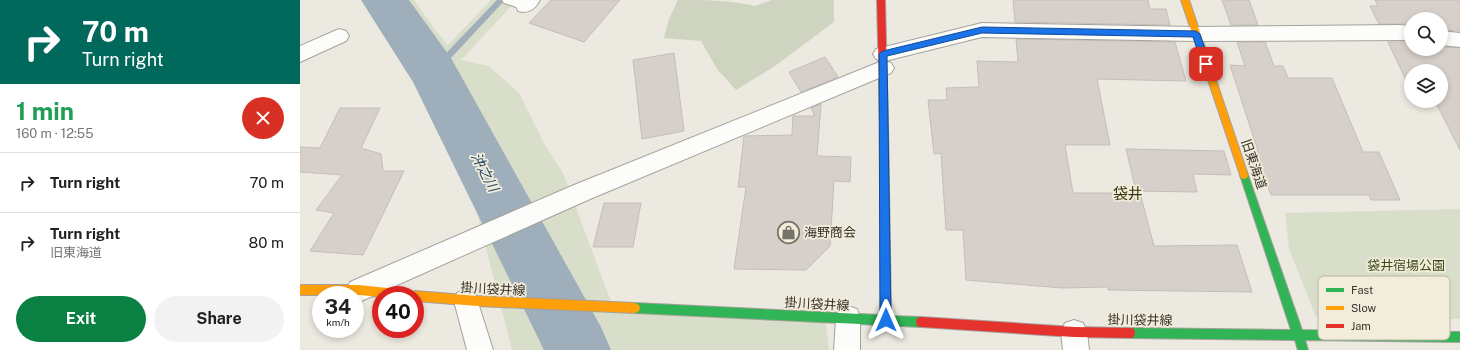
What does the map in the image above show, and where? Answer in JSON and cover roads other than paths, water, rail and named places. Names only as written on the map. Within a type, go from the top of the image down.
[{"type":"main road","points":[[881,0],[884,61],[886,320]]},
{"type":"main road","name":"旧東海道","points":[[1185,0],[1298,336]]},
{"type":"main road","points":[[300,290],[312,290]]},
{"type":"main road","name":"掛川袋井線","points":[[424,297],[472,301],[886,320],[1075,341],[1318,336]]},
{"type":"main road","points":[[1298,336],[1303,350]]},
{"type":"main road","name":"掛川袋井線","points":[[1450,337],[1460,337]]},
{"type":"street","points":[[364,287],[458,248],[582,192],[884,61],[982,30],[1196,34],[1404,32]]},
{"type":"street","points":[[300,55],[339,36]]},
{"type":"street","points":[[1448,39],[1460,40]]},
{"type":"street","points":[[472,301],[480,350]]},
{"type":"street","points":[[846,350],[848,318]]},
{"type":"waterway","name":"沖之川","points":[[384,0],[433,72],[578,350]]},
{"type":"waterway","points":[[433,72],[501,0]]},
{"type":"place","name":"海野商会","points":[[788,232]]},
{"type":"district","name":"袋井","points":[[1128,193]]},
{"type":"park label","name":"袋井宿場公園","points":[[1406,265]]}]
